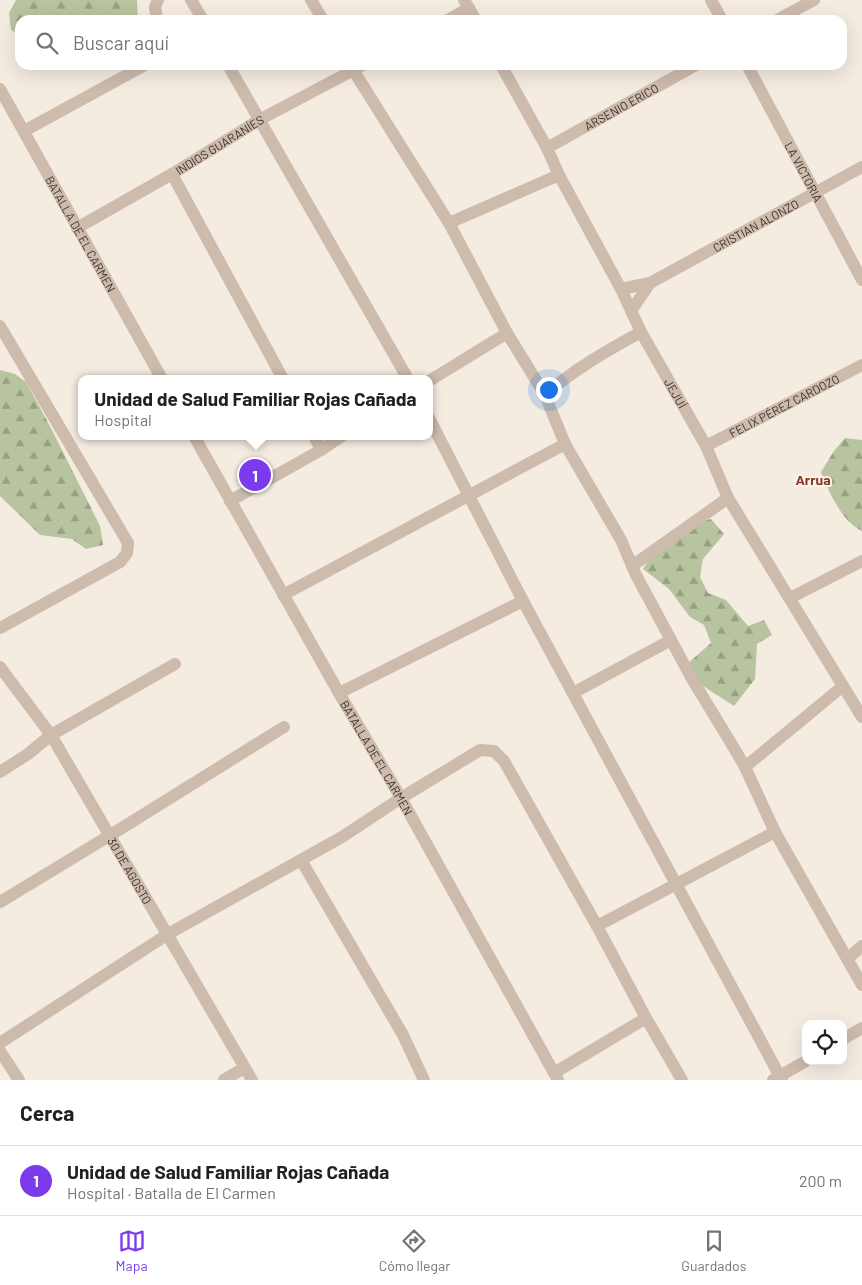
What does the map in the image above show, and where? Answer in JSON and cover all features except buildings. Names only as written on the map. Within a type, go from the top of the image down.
[{"type":"street","points":[[156,15],[155,7],[158,0]]},
{"type":"street","points":[[191,0],[200,15]]},
{"type":"street","points":[[311,0],[320,15]]},
{"type":"street","points":[[711,0],[719,15]]},
{"type":"street","points":[[786,15],[814,0]]},
{"type":"street","points":[[454,15],[467,4],[473,15]]},
{"type":"street","points":[[24,131],[136,70]]},
{"type":"street","points":[[231,70],[406,375]]},
{"type":"street","name":"INDIOS GUARANÍES","points":[[77,228],[172,174],[259,120],[350,70]]},
{"type":"street","points":[[357,70],[449,223],[507,333],[545,395],[565,444],[621,540],[632,566],[692,679],[745,767],[775,832],[862,985]]},
{"type":"street","name":"JEJUÍ","points":[[504,70],[621,289],[641,332],[706,446],[728,498],[862,717]]},
{"type":"street","name":"ARSENIO ERICO","points":[[547,148],[687,70]]},
{"type":"street","name":"LA VICTORIA","points":[[750,70],[862,280]]},
{"type":"street","name":"BATALLA DE EL CARMEN","points":[[0,89],[160,375]]},
{"type":"street","name":"CRISTIAN ALONZO","points":[[621,289],[650,283],[862,167]]},
{"type":"street","points":[[172,174],[281,375]]},
{"type":"street","points":[[449,223],[559,175]]},
{"type":"street","name":"CRISTIAN ALONZO","points":[[631,311],[650,283]]},
{"type":"street","points":[[0,326],[128,543],[127,553],[120,562],[0,628]]},
{"type":"street","points":[[545,395],[578,368],[641,332]]},
{"type":"street","points":[[433,379],[507,333]]},
{"type":"street","name":"FELIX PÉREZ CARDOZO","points":[[706,446],[862,365]]},
{"type":"street","points":[[433,426],[523,601],[676,884],[778,1079],[802,1064]]},
{"type":"street","name":"BATALLA DE EL CARMEN","points":[[196,440],[339,693],[401,798],[556,1076]]},
{"type":"street","points":[[316,440],[321,450]]},
{"type":"street","points":[[230,501],[336,440]]},
{"type":"street","points":[[283,595],[565,444]]},
{"type":"street","points":[[632,566],[728,498]]},
{"type":"street","points":[[790,598],[862,561]]},
{"type":"street","points":[[339,693],[523,601]]},
{"type":"street","points":[[573,693],[671,640]]},
{"type":"street","points":[[0,772],[51,736],[175,664]]},
{"type":"street","name":"30 DE AGOSTO","points":[[0,667],[51,736],[252,1080]]},
{"type":"street","points":[[745,767],[843,686]]},
{"type":"street","points":[[0,902],[284,727]]},
{"type":"street","points":[[0,1043],[168,934],[342,837],[401,798],[480,750],[494,751],[504,761],[682,1080]]},
{"type":"street","points":[[597,926],[775,832]]},
{"type":"street","points":[[302,860],[403,1035],[424,1080]]},
{"type":"street","points":[[847,958],[862,946]]},
{"type":"street","points":[[556,1076],[646,1018]]},
{"type":"street","points":[[847,1037],[862,1028]]},
{"type":"street","points":[[0,1051],[19,1080]]},
{"type":"street","points":[[224,1080],[244,1068]]},
{"type":"green space","points":[[16,0],[137,0],[138,15],[15,15],[15,32],[11,30],[9,13]]},
{"type":"green space","points":[[0,370],[15,374],[26,382],[100,526],[103,545],[86,549],[72,539],[40,535],[0,496]]},
{"type":"green space","points":[[845,438],[862,440],[862,531],[842,514],[821,472]]},
{"type":"green space","points":[[711,519],[724,534],[703,559],[700,577],[708,593],[726,600],[748,626],[764,620],[772,635],[757,644],[755,679],[734,706],[692,679],[687,664],[711,643],[704,625],[690,617],[669,589],[643,569],[652,555],[693,524]]},
{"type":"place","name":"Unidad de Salud Familiar Rojas Cañada","points":[[255,475]]},
{"type":"district","name":"Arrua","points":[[813,479]]}]
